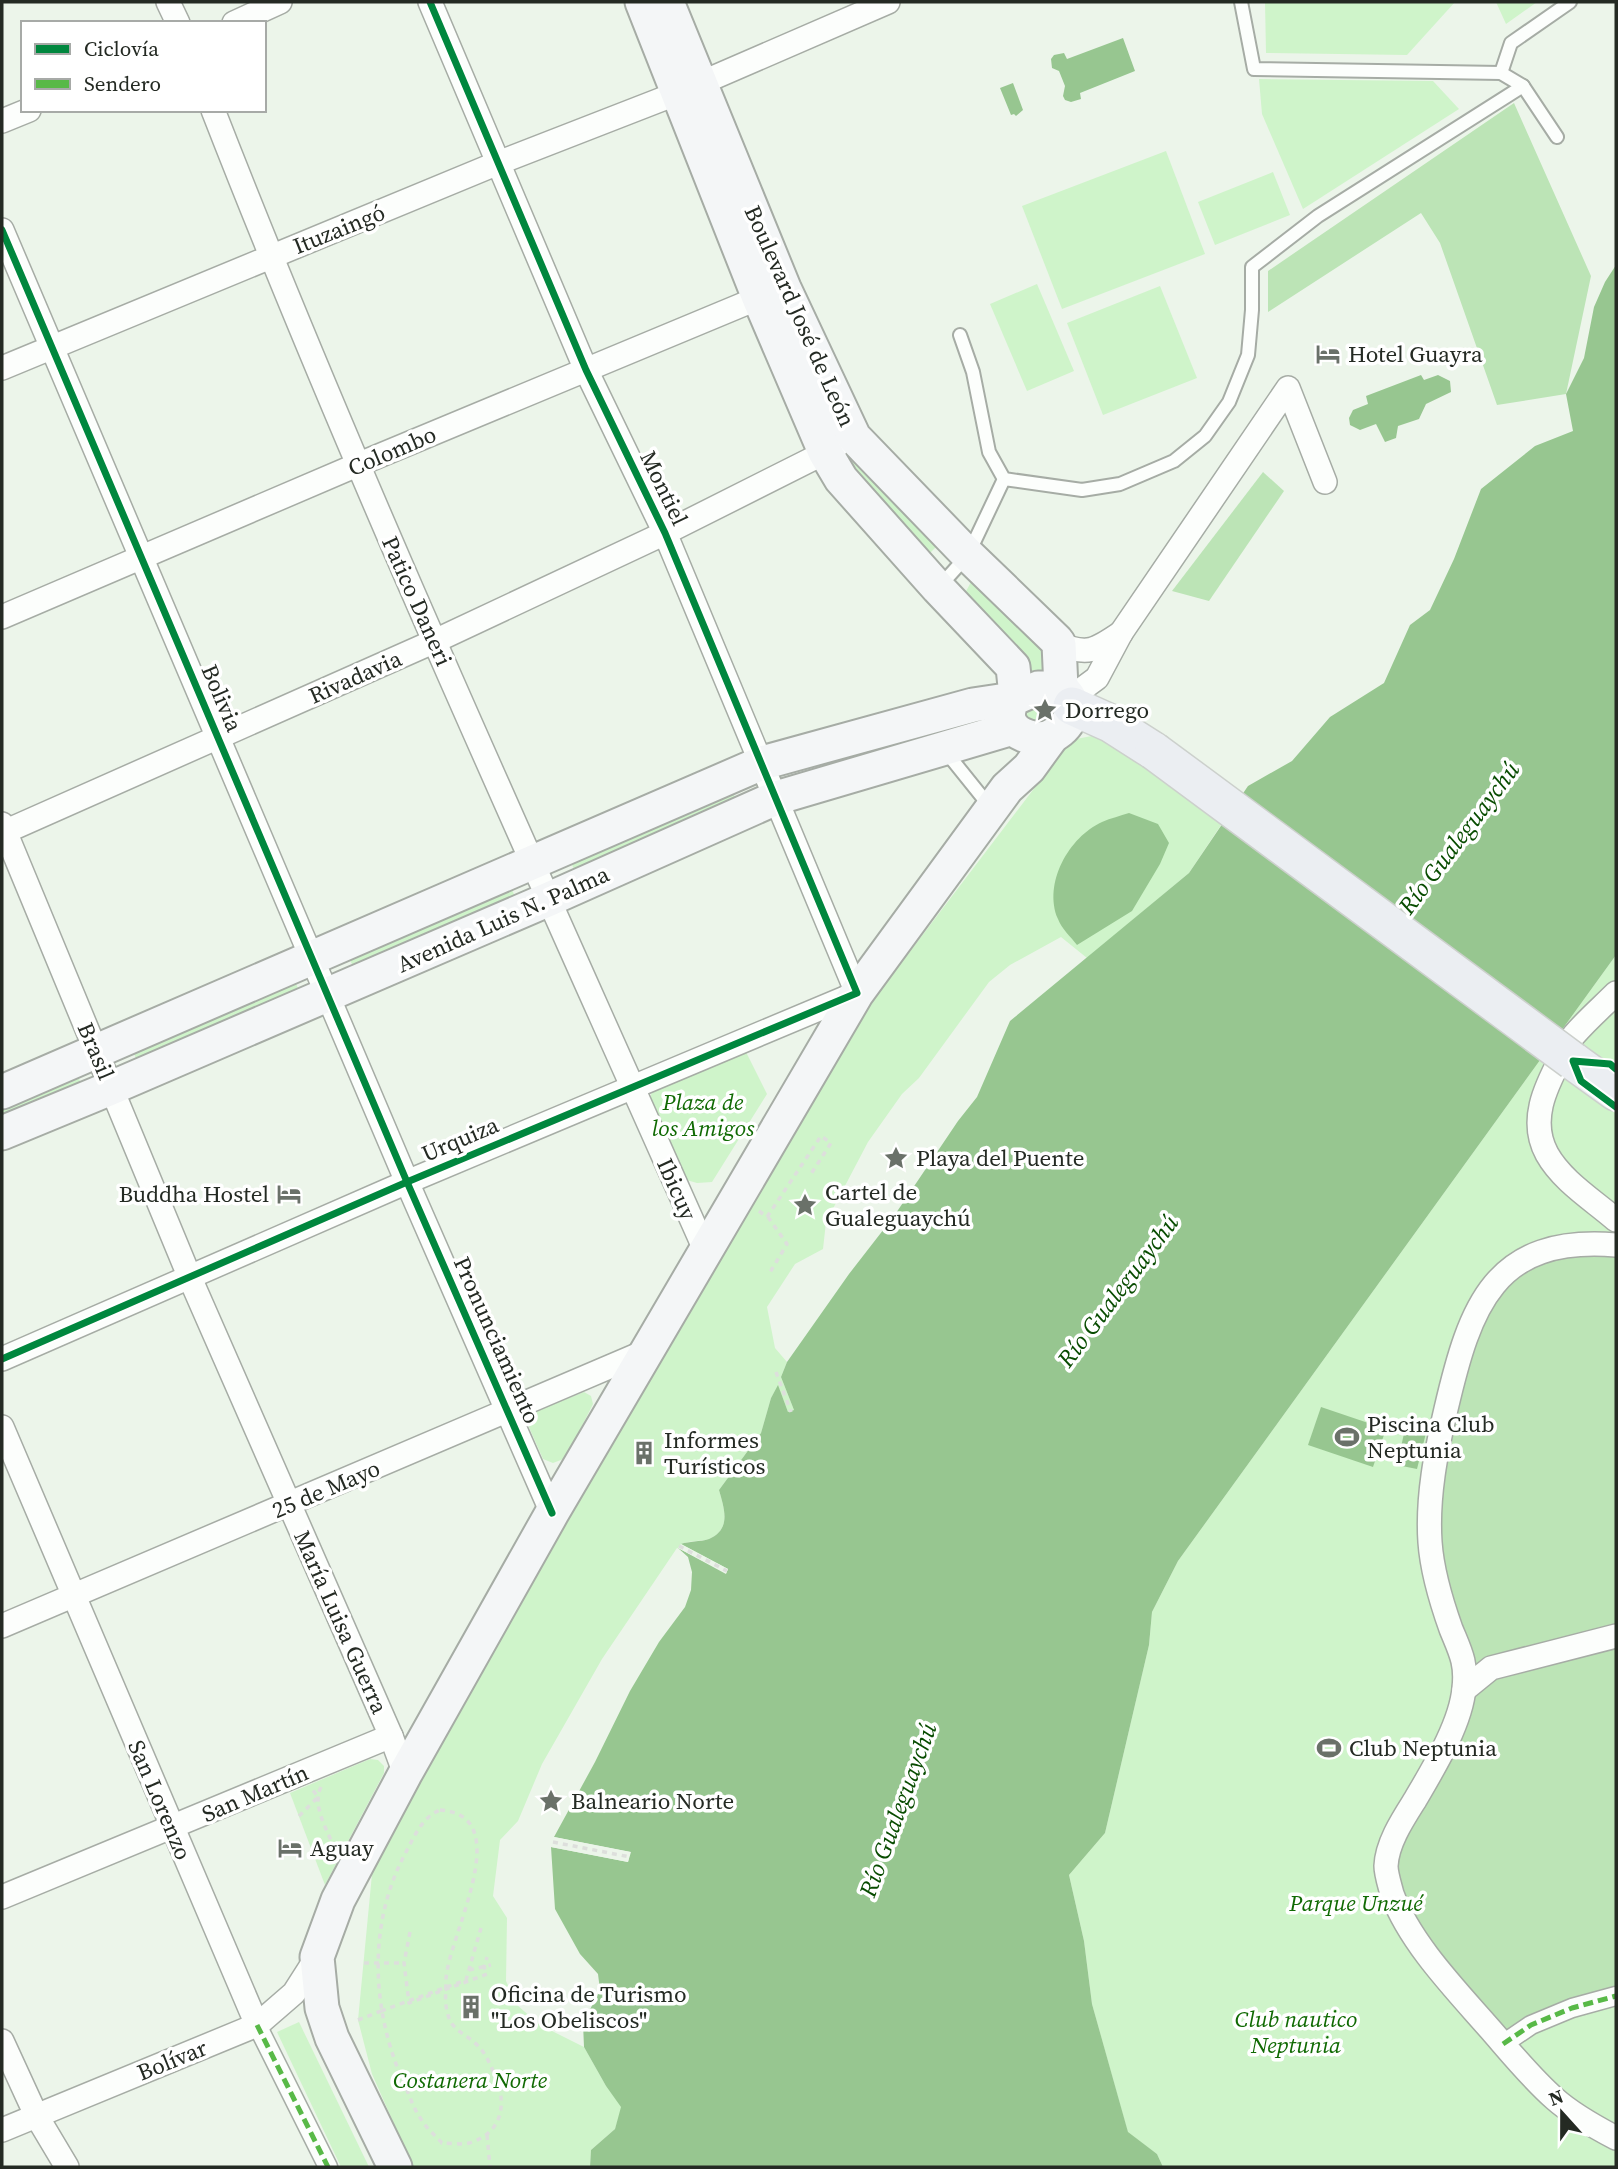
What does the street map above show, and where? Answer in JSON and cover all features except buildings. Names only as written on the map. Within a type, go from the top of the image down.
[{"type":"main road","name":"Boulevard José de León","points":[[642,2],[688,89],[771,293],[825,453],[841,479],[1013,667],[1014,713]]},
{"type":"main road","name":"Boulevard José de León","points":[[667,2],[688,89]]},
{"type":"main road","name":"Boulevard José de León","points":[[771,293],[854,437],[1059,645]]},
{"type":"main road","points":[[395,2167],[332,2038],[322,2008],[317,1957],[338,1900],[405,1774],[552,1513],[858,993],[1000,799],[1029,768],[1064,707],[1059,645]]},
{"type":"main road","points":[[1000,799],[1008,770],[1014,713],[1038,688],[1064,707],[1110,723],[1154,751],[1616,1092]]},
{"type":"main road","name":"Avenida Luis N. Palma","points":[[2,1092],[762,763],[973,705],[1014,713]]},
{"type":"main road","points":[[1014,713],[1035,739],[1064,707]]},
{"type":"main road","name":"Avenida Luis N. Palma","points":[[2,1133],[547,900],[776,797],[943,748],[1014,713]]},
{"type":"street","points":[[169,2],[177,21]]},
{"type":"street","points":[[238,21],[280,2]]},
{"type":"street","name":"Montiel","points":[[430,2],[586,370],[665,533],[858,993]]},
{"type":"street","name":"Ituzaingó","points":[[2,368],[498,163],[688,89],[888,2]]},
{"type":"street","points":[[2,121],[24,112]]},
{"type":"street","name":"Patico Daneri","points":[[214,112],[270,257],[357,465],[547,900],[632,1087]]},
{"type":"street","name":"Bolivia","points":[[2,230],[407,1182]]},
{"type":"street","name":"Colombo","points":[[2,617],[357,465],[771,293]]},
{"type":"street","points":[[1064,707],[1097,678],[1121,633],[1288,388],[1325,482]]},
{"type":"street","name":"Rivadavia","points":[[3,830],[435,641],[665,533],[854,437]]},
{"type":"street","points":[[1059,645],[1088,652],[1121,633]]},
{"type":"street","name":"Brasil","points":[[3,830],[190,1278]]},
{"type":"street","name":"Urquiza","points":[[2,1359],[407,1182],[858,993]]},
{"type":"street","points":[[1616,993],[1573,1037],[1546,1087],[1539,1117],[1540,1134],[1546,1153],[1568,1180],[1616,1220]]},
{"type":"street","name":"Ibicuy","points":[[632,1087],[706,1252]]},
{"type":"street","name":"Pronunciamiento","points":[[407,1182],[552,1513]]},
{"type":"street","points":[[1598,1205],[1606,1221],[1605,1238],[1608,1244],[1574,1244],[1546,1249],[1519,1262],[1496,1281],[1480,1304],[1464,1339],[1444,1419],[1430,1496],[1430,1543],[1438,1586],[1465,1663],[1464,1690],[1457,1718],[1391,1844],[1386,1867],[1392,1895],[1413,1934],[1440,1972],[1556,2101],[1594,2127],[1616,2138]]},
{"type":"street","name":"María Luisa Guerra","points":[[190,1278],[391,1735],[405,1774]]},
{"type":"street","name":"25 de Mayo","points":[[2,1626],[650,1349]]},
{"type":"street","name":"San Lorenzo","points":[[2,1427],[257,2025],[328,2167]]},
{"type":"street","points":[[1464,1690],[1491,1668],[1616,1636]]},
{"type":"street","points":[[1465,1663],[1491,1668]]},
{"type":"street","name":"San Martín","points":[[2,1897],[391,1735]]},
{"type":"street","name":"Bolívar","points":[[2,2130],[257,2025],[294,1993],[317,1957]]},
{"type":"street","points":[[1503,2044],[1531,2025],[1572,2008],[1616,1996]]},
{"type":"street","points":[[2,2041],[36,2115],[67,2167]]},
{"type":"lane","points":[[1241,2],[1254,69],[1501,73],[1523,86],[1558,137]]},
{"type":"lane","points":[[1501,73],[1511,43],[1570,2]]},
{"type":"lane","points":[[1004,479],[1082,490],[1120,484],[1174,461],[1205,436],[1229,402],[1248,355],[1252,267],[1318,216],[1523,86]]},
{"type":"lane","points":[[960,335],[973,372],[989,452],[1004,479]]},
{"type":"lane","points":[[938,588],[968,555],[1004,479]]},
{"type":"lane","points":[[943,748],[1000,799]]},
{"type":"path","points":[[767,1217],[821,1136],[831,1143],[809,1177]]},
{"type":"path","points":[[758,1211],[767,1217],[787,1244],[769,1274]]},
{"type":"path","points":[[776,1372],[791,1412]]},
{"type":"path","points":[[679,1546],[727,1571]]},
{"type":"path","points":[[328,1781],[320,1788],[318,1805],[331,1838]]},
{"type":"path","points":[[299,1816],[318,1797]]},
{"type":"path","points":[[453,1810],[465,1816],[475,1830],[478,1863],[446,1976],[446,1989],[449,2018],[456,2028],[480,2047],[501,2091],[502,2106],[499,2118],[487,2135],[467,2144],[442,2143],[420,2119],[393,2061],[381,2011],[377,1963],[380,1929],[393,1877],[430,1813],[453,1810]]},
{"type":"path","points":[[553,1842],[629,1857]]},
{"type":"path","points":[[358,2020],[466,1980],[481,1928]]},
{"type":"path","points":[[410,1932],[404,1963],[409,2003],[487,1974],[484,1966],[487,1957]]},
{"type":"path","points":[[363,1963],[404,1963]]},
{"type":"path","points":[[469,1970],[491,1965]]},
{"type":"path","points":[[487,2135],[490,2167]]},
{"type":"green space","points":[[1265,2],[1455,2],[1407,55],[1266,53]]},
{"type":"green space","points":[[1496,2],[1537,2],[1506,24]]},
{"type":"green space","points":[[1259,79],[1433,81],[1459,109],[1303,209],[1262,114]]},
{"type":"green space","points":[[1166,151],[1205,254],[1062,309],[1022,206]]},
{"type":"green space","points":[[1273,172],[1290,215],[1215,245],[1198,202]]},
{"type":"green space","points":[[1037,284],[1074,371],[1027,391],[990,304]]},
{"type":"green space","points":[[1160,286],[1197,378],[1103,415],[1067,323]]},
{"type":"green space","points":[[858,457],[941,542],[930,553],[846,468]]},
{"type":"green space","points":[[983,577],[1047,642],[1054,680],[1026,683],[964,595],[971,582]]},
{"type":"green space","points":[[1050,704],[1053,714],[1045,724],[1026,723],[1024,711],[1028,706]]},
{"type":"green space","name":"Costanera Norte","points":[[1102,734],[1225,819],[1189,873],[1087,958],[1061,937],[1010,965],[989,982],[919,1078],[902,1094],[868,1142],[826,1222],[823,1249],[795,1264],[767,1307],[775,1348],[787,1362],[781,1377],[794,1410],[788,1412],[778,1386],[771,1398],[761,1433],[719,1490],[725,1518],[721,1530],[709,1539],[682,1544],[728,1569],[677,1548],[602,1659],[542,1764],[518,1821],[500,1840],[493,1896],[507,1918],[506,1981],[517,2005],[540,2025],[584,2047],[606,2086],[622,2107],[615,2129],[591,2150],[590,2167],[413,2167],[372,2074],[358,2020],[372,1874],[473,1675],[854,1025],[1071,740]]},
{"type":"green space","points":[[732,790],[738,804],[576,874],[570,860]]},
{"type":"green space","points":[[510,885],[516,899],[354,969],[348,955]]},
{"type":"green space","name":"Parque Unzué","points":[[1616,955],[1616,2167],[1163,2167],[1157,2154],[1128,2133],[1092,2004],[1084,1941],[1069,1875],[1105,1833],[1149,1645],[1152,1612],[1178,1561]]},
{"type":"green space","points":[[294,979],[300,993],[138,1063],[132,1049]]},
{"type":"green space","name":"Plaza de los Amigos","points":[[745,1050],[767,1094],[712,1182],[697,1183],[683,1179],[649,1101],[653,1089]]},
{"type":"green space","points":[[76,1071],[82,1086],[2,1120],[2,1103]]},
{"type":"green space","points":[[584,1392],[591,1396],[593,1404],[566,1458],[553,1463],[543,1459],[528,1425],[528,1418],[534,1412]]},
{"type":"green space","points":[[370,1759],[378,1760],[384,1766],[384,1773],[325,1885],[290,1793]]},
{"type":"green space","points":[[299,2022],[369,2167],[341,2167],[277,2032]]},
{"type":"shaded area","points":[[1514,103],[1591,276],[1566,394],[1497,405],[1440,243],[1421,213],[1268,312],[1268,271]]},
{"type":"shaded area","points":[[1263,472],[1284,491],[1209,601],[1172,591]]},
{"type":"shaded area","points":[[1616,1245],[1616,1996],[1503,2044],[1420,1944],[1386,1867],[1457,1718],[1465,1663],[1430,1543],[1464,1339],[1519,1262]]},
{"type":"water","points":[[1123,38],[1135,71],[1080,93],[1081,99],[1071,102],[1065,100],[1065,86],[1059,71],[1052,68],[1051,59],[1054,55],[1064,53],[1067,59]]},
{"type":"water","points":[[1013,83],[1023,110],[1016,116],[1011,115],[1000,88]]},
{"type":"water","name":"Río Gualeguaychú","points":[[1616,265],[1616,955],[1178,1561],[1152,1612],[1149,1645],[1105,1833],[1069,1875],[1084,1941],[1092,2004],[1128,2132],[1157,2154],[1163,2167],[590,2167],[591,2150],[615,2129],[621,2107],[584,2047],[583,2023],[600,1990],[598,1974],[580,1954],[555,1909],[551,1847],[628,1862],[630,1852],[554,1837],[630,1691],[659,1642],[685,1607],[691,1590],[692,1572],[688,1557],[678,1548],[726,1573],[728,1569],[681,1544],[709,1539],[721,1530],[724,1518],[719,1490],[761,1433],[771,1398],[778,1385],[788,1412],[794,1410],[781,1377],[787,1362],[977,1097],[1010,1021],[1189,873],[1248,786],[1292,761],[1330,717],[1384,683],[1410,625],[1430,610],[1454,559],[1481,489],[1535,446],[1573,431],[1566,394],[1584,358],[1594,307]]},
{"type":"water","points":[[1421,375],[1424,380],[1438,375],[1450,381],[1451,392],[1426,404],[1419,419],[1398,426],[1396,438],[1385,442],[1376,424],[1360,430],[1350,425],[1349,418],[1353,410],[1368,404],[1366,396]]},
{"type":"water","points":[[1129,813],[1158,824],[1169,843],[1160,864],[1132,911],[1077,945],[1059,922],[1054,905],[1054,891],[1062,863],[1079,838],[1090,829]]},
{"type":"water","name":"Piscina Club Neptunia","points":[[1321,1407],[1386,1429],[1373,1467],[1308,1445]]},
{"type":"water","points":[[1405,1429],[1426,1433],[1417,1469],[1397,1465]]},
{"type":"pier","points":[[681,1544],[728,1569],[726,1574],[678,1548]]},
{"type":"pier","points":[[554,1837],[631,1852],[628,1862],[551,1847],[552,1844],[626,1858],[627,1855],[553,1841]]},
{"type":"marked path","points":[[1503,2044],[1531,2025],[1572,2008],[1616,1996]]},
{"type":"marked path","points":[[257,2025],[328,2167]]},
{"type":"cycle path","points":[[2,1359],[407,1182],[857,993],[665,533],[586,370],[430,2]]},
{"type":"cycle path","points":[[2,230],[407,1182],[552,1513]]},
{"type":"cycle path","points":[[1616,1069],[1610,1064],[1573,1061],[1581,1081],[1616,1107]]},
{"type":"place","name":"Hotel Guayra","points":[[1328,354]]},
{"type":"place","name":"Dorrego","points":[[1045,710]]},
{"type":"place","name":"Playa del Puente","points":[[896,1158]]},
{"type":"place","name":"Buddha Hostel","points":[[289,1194]]},
{"type":"place","name":"Cartel de Gualeguaychú","points":[[805,1205]]},
{"type":"place","name":"Piscina Club Neptunia","points":[[1347,1437]]},
{"type":"place","name":"Informes Turísticos","points":[[644,1453]]},
{"type":"place","name":"Club Neptunia","points":[[1329,1748]]},
{"type":"place","name":"Balneario Norte","points":[[551,1801]]},
{"type":"place","name":"Aguay","points":[[290,1848]]},
{"type":"place","name":"Oficina de Turismo \"Los Obeliscos\"","points":[[471,2007]]},
{"type":"park label","name":"Club nautico Neptunia","points":[[1296,2032]]}]
